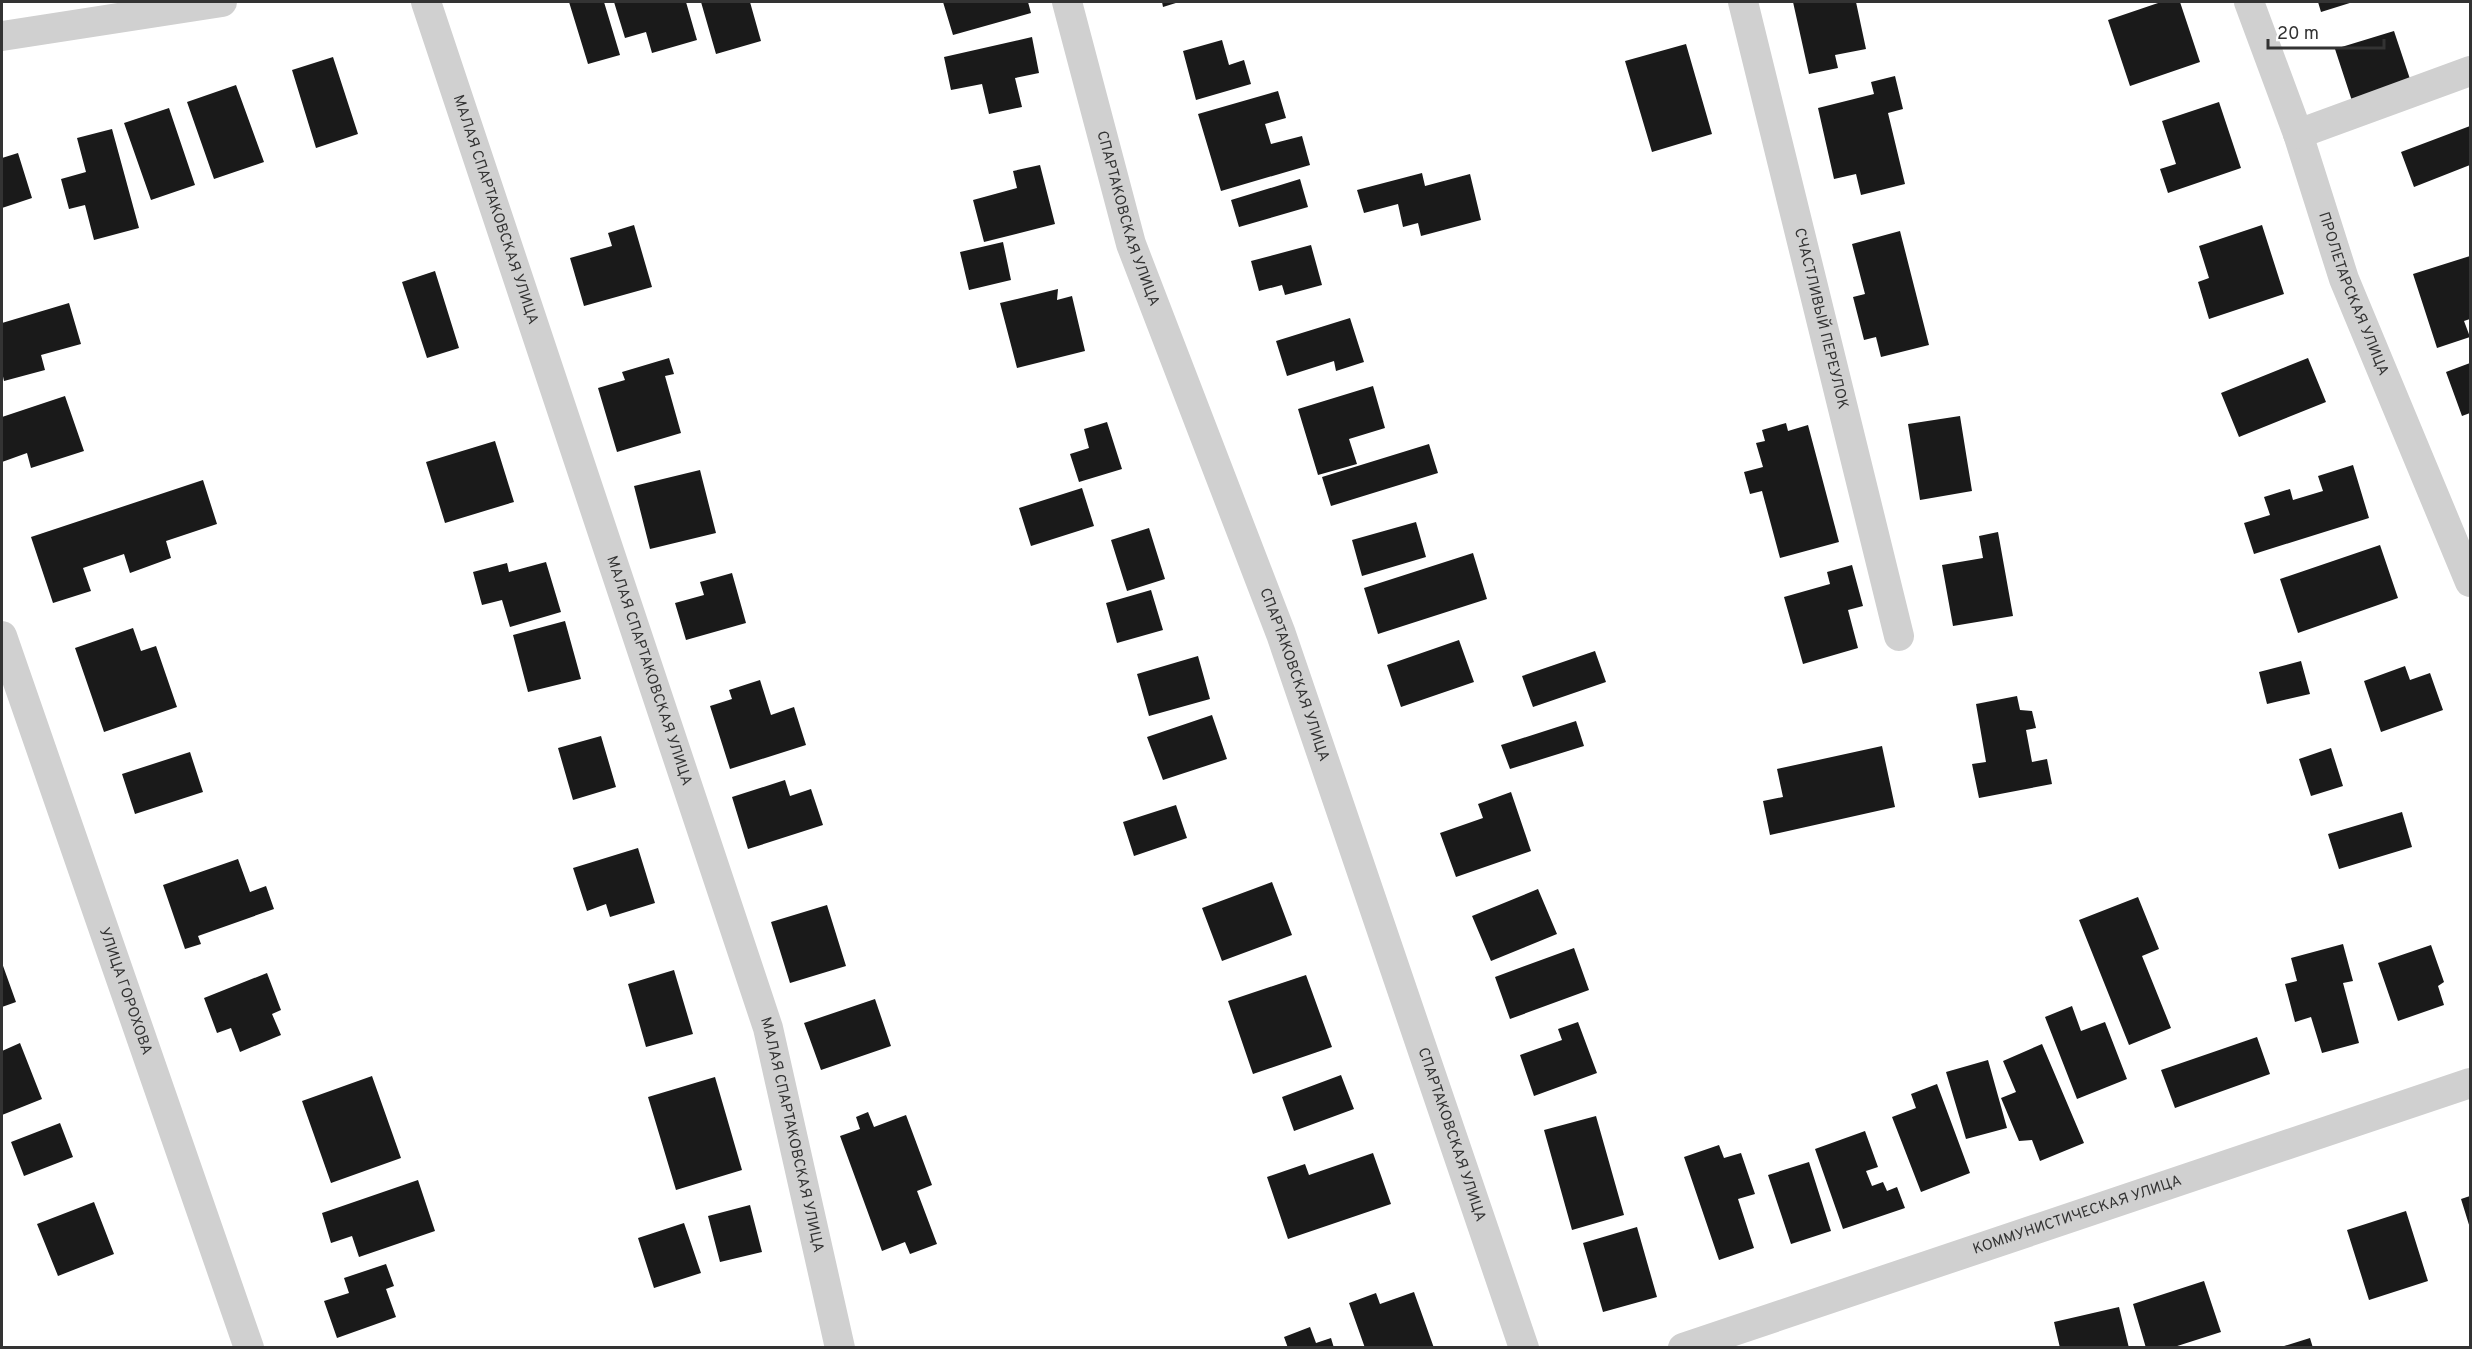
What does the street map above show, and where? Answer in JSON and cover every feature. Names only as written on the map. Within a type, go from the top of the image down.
[{"type":"street","points":[[2,36],[222,2]]},
{"type":"street","name":"МАЛАЯ СПАРТАКОВСКАЯ УЛИЦА","points":[[426,2],[768,1028],[840,1347]]},
{"type":"street","name":"СПАРТАКОВСКАЯ УЛИЦА","points":[[1067,2],[1131,244],[1281,634],[1524,1347]]},
{"type":"street","name":"СЧАСТЛИВЫЙ ПЕРЕУЛОК","points":[[1743,2],[1899,636]]},
{"type":"street","name":"ПРОЛЕТАРСКАЯ УЛИЦА","points":[[2249,2],[2298,134],[2344,279],[2470,582]]},
{"type":"street","points":[[2298,134],[2470,71]]},
{"type":"street","name":"УЛИЦА ГОРОХОВА","points":[[2,636],[249,1347]]},
{"type":"street","name":"КОММУНИСТИЧЕСКАЯ УЛИЦА","points":[[1683,1347],[2470,1083]]},
{"type":"building","points":[[569,2],[604,2],[620,55],[588,64]]},
{"type":"building","points":[[614,2],[686,2],[697,40],[652,53],[646,32],[625,38]]},
{"type":"building","points":[[701,2],[750,2],[761,41],[716,54]]},
{"type":"building","points":[[943,2],[1028,2],[1031,13],[953,35]]},
{"type":"building","points":[[1162,2],[1179,2],[1163,7]]},
{"type":"building","points":[[1793,2],[1856,2],[1866,49],[1835,55],[1838,68],[1809,74]]},
{"type":"building","points":[[2161,2],[2180,2],[2200,62],[2130,86],[2108,20]]},
{"type":"building","points":[[2318,2],[2353,2],[2321,12]]},
{"type":"building","points":[[2394,31],[2412,85],[2353,104],[2335,49]]},
{"type":"building","points":[[1032,37],[1039,73],[1015,78],[1022,107],[989,114],[982,84],[951,90],[944,57]]},
{"type":"building","points":[[1222,40],[1229,65],[1244,60],[1251,84],[1196,100],[1183,51]]},
{"type":"building","points":[[1686,44],[1712,134],[1652,152],[1625,61]]},
{"type":"building","points":[[333,57],[358,134],[316,148],[292,70]]},
{"type":"building","points":[[1895,76],[1903,109],[1888,113],[1905,184],[1861,195],[1856,174],[1834,179],[1818,108],[1874,94],[1871,82]]},
{"type":"building","points":[[236,85],[264,162],[214,179],[187,102]]},
{"type":"building","points":[[1278,91],[1286,118],[1265,124],[1271,144],[1302,136],[1310,165],[1221,191],[1198,114]]},
{"type":"building","points":[[2219,102],[2241,168],[2168,193],[2160,169],[2176,164],[2162,121]]},
{"type":"building","points":[[169,108],[195,185],[151,200],[124,123]]},
{"type":"building","points":[[2470,126],[2470,165],[2414,187],[2401,152]]},
{"type":"building","points":[[112,129],[139,228],[94,240],[85,205],[69,209],[61,179],[86,172],[77,138]]},
{"type":"building","points":[[18,153],[32,198],[2,208],[2,158]]},
{"type":"building","points":[[1040,165],[1055,224],[984,242],[973,200],[1017,188],[1013,171]]},
{"type":"building","points":[[1422,173],[1425,186],[1470,174],[1481,220],[1421,236],[1418,223],[1403,227],[1398,204],[1364,213],[1357,190]]},
{"type":"building","points":[[1300,179],[1308,207],[1239,227],[1231,200]]},
{"type":"building","points":[[634,225],[652,287],[584,306],[570,258],[612,246],[608,233]]},
{"type":"building","points":[[2262,225],[2284,294],[2209,319],[2198,282],[2209,278],[2199,246]]},
{"type":"building","points":[[1900,231],[1929,345],[1881,357],[1876,337],[1864,340],[1853,297],[1865,294],[1852,244]]},
{"type":"building","points":[[1003,242],[1011,280],[969,290],[960,252]]},
{"type":"building","points":[[1311,245],[1322,285],[1285,295],[1282,285],[1259,291],[1251,261]]},
{"type":"building","points":[[2470,256],[2470,319],[2464,321],[2470,337],[2437,348],[2413,274]]},
{"type":"building","points":[[435,271],[459,348],[427,358],[402,282]]},
{"type":"building","points":[[1058,289],[1057,300],[1072,296],[1085,351],[1017,368],[1000,303]]},
{"type":"building","points":[[69,303],[81,344],[41,355],[45,370],[4,381],[2,323]]},
{"type":"building","points":[[1350,318],[1364,362],[1336,371],[1334,361],[1287,376],[1276,341]]},
{"type":"building","points":[[669,358],[674,374],[665,376],[681,433],[617,452],[598,388],[625,380],[622,372]]},
{"type":"building","points":[[2308,358],[2326,402],[2239,437],[2221,393]]},
{"type":"building","points":[[2470,363],[2470,413],[2462,416],[2446,372]]},
{"type":"building","points":[[1373,386],[1385,428],[1349,439],[1357,464],[1318,475],[1298,409]]},
{"type":"building","points":[[65,396],[84,451],[31,468],[27,453],[2,462],[2,417]]},
{"type":"building","points":[[1960,416],[1972,491],[1920,500],[1908,424]]},
{"type":"building","points":[[1107,422],[1122,469],[1079,482],[1070,454],[1089,448],[1084,429]]},
{"type":"building","points":[[1786,423],[1788,431],[1808,425],[1839,542],[1780,558],[1762,491],[1750,494],[1744,472],[1763,467],[1756,443],[1765,441],[1762,430]]},
{"type":"building","points":[[495,441],[514,502],[445,523],[426,462]]},
{"type":"building","points":[[1429,444],[1438,473],[1331,506],[1322,477]]},
{"type":"building","points":[[2353,465],[2369,518],[2254,554],[2244,523],[2270,515],[2264,497],[2290,489],[2293,500],[2323,491],[2318,476]]},
{"type":"building","points":[[700,470],[716,533],[650,549],[634,486]]},
{"type":"building","points":[[203,480],[217,524],[166,541],[171,558],[130,573],[124,554],[83,568],[91,591],[53,603],[31,537]]},
{"type":"building","points":[[1082,488],[1094,526],[1031,546],[1019,508]]},
{"type":"building","points":[[1416,522],[1426,557],[1362,576],[1352,540]]},
{"type":"building","points":[[1149,528],[1165,579],[1127,591],[1111,540]]},
{"type":"building","points":[[1998,532],[2013,616],[1953,626],[1942,565],[1983,558],[1979,536]]},
{"type":"building","points":[[2380,545],[2398,598],[2298,633],[2280,579]]},
{"type":"building","points":[[1473,553],[1487,599],[1378,634],[1364,588]]},
{"type":"building","points":[[546,562],[561,612],[510,627],[502,600],[482,605],[473,572],[507,563],[509,572]]},
{"type":"building","points":[[1852,565],[1863,606],[1848,610],[1858,648],[1803,664],[1784,597],[1830,584],[1827,572]]},
{"type":"building","points":[[732,573],[746,623],[686,640],[675,603],[704,595],[700,582]]},
{"type":"building","points":[[1151,590],[1163,630],[1117,643],[1106,603]]},
{"type":"building","points":[[565,621],[581,679],[528,692],[513,635]]},
{"type":"building","points":[[133,628],[141,651],[156,646],[177,707],[104,732],[75,648]]},
{"type":"building","points":[[1459,640],[1474,682],[1401,707],[1387,665]]},
{"type":"building","points":[[1595,651],[1606,682],[1533,707],[1522,676]]},
{"type":"building","points":[[1198,656],[1210,699],[1149,716],[1137,674]]},
{"type":"building","points":[[2301,661],[2310,694],[2267,704],[2259,672]]},
{"type":"building","points":[[2405,666],[2410,680],[2430,673],[2443,710],[2381,732],[2364,681]]},
{"type":"building","points":[[760,680],[771,715],[794,707],[806,745],[730,769],[710,706],[732,699],[729,690]]},
{"type":"building","points":[[2017,696],[2020,710],[2032,711],[2036,728],[2026,730],[2032,762],[2047,759],[2052,784],[1979,798],[1972,764],[1986,762],[1976,704]]},
{"type":"building","points":[[1212,715],[1227,759],[1163,780],[1147,737]]},
{"type":"building","points":[[1576,721],[1584,746],[1510,769],[1501,745]]},
{"type":"building","points":[[601,736],[616,787],[573,800],[558,748]]},
{"type":"building","points":[[1882,746],[1895,807],[1770,835],[1763,801],[1783,797],[1777,769]]},
{"type":"building","points":[[2331,748],[2343,786],[2311,796],[2299,759]]},
{"type":"building","points":[[190,752],[203,792],[135,814],[122,774]]},
{"type":"building","points":[[785,780],[790,796],[811,789],[823,825],[748,849],[732,797]]},
{"type":"building","points":[[1511,792],[1531,851],[1456,877],[1440,833],[1483,818],[1478,804]]},
{"type":"building","points":[[1176,805],[1187,838],[1134,856],[1123,822]]},
{"type":"building","points":[[2402,812],[2412,847],[2339,869],[2328,834]]},
{"type":"building","points":[[638,848],[655,903],[610,917],[606,904],[587,911],[573,868]]},
{"type":"building","points":[[238,859],[250,892],[266,886],[274,909],[198,936],[201,944],[185,949],[163,885]]},
{"type":"building","points":[[1272,882],[1292,935],[1222,961],[1202,908]]},
{"type":"building","points":[[1538,889],[1557,934],[1491,961],[1472,916]]},
{"type":"building","points":[[2138,897],[2159,949],[2142,956],[2171,1028],[2129,1045],[2079,920]]},
{"type":"building","points":[[827,905],[846,966],[790,983],[771,922]]},
{"type":"building","points":[[2343,944],[2353,981],[2343,983],[2359,1043],[2322,1053],[2311,1017],[2295,1022],[2285,984],[2297,981],[2291,958]]},
{"type":"building","points":[[2431,945],[2444,982],[2438,986],[2444,1005],[2398,1021],[2378,963]]},
{"type":"building","points":[[1574,948],[1589,990],[1510,1019],[1495,977]]},
{"type":"building","points":[[2,963],[16,1002],[2,1007]]},
{"type":"building","points":[[674,970],[693,1034],[646,1047],[628,984]]},
{"type":"building","points":[[267,973],[281,1010],[272,1014],[281,1035],[240,1052],[231,1028],[217,1033],[204,998]]},
{"type":"building","points":[[1306,975],[1332,1047],[1253,1074],[1228,1001]]},
{"type":"building","points":[[875,999],[891,1046],[821,1070],[804,1023]]},
{"type":"building","points":[[2072,1006],[2081,1031],[2105,1022],[2127,1079],[2077,1099],[2045,1017]]},
{"type":"building","points":[[1578,1022],[1597,1073],[1534,1096],[1520,1055],[1562,1040],[1558,1029]]},
{"type":"building","points":[[2257,1037],[2270,1074],[2175,1108],[2161,1070]]},
{"type":"building","points":[[20,1043],[42,1099],[2,1115],[2,1051]]},
{"type":"building","points":[[2042,1044],[2084,1143],[2040,1161],[2032,1140],[2019,1141],[2001,1098],[2016,1092],[2003,1061]]},
{"type":"building","points":[[1988,1060],[2007,1128],[1966,1139],[1946,1072]]},
{"type":"building","points":[[1341,1075],[1354,1109],[1294,1131],[1282,1097]]},
{"type":"building","points":[[372,1076],[401,1158],[331,1183],[302,1101]]},
{"type":"building","points":[[715,1077],[742,1170],[676,1190],[648,1097]]},
{"type":"building","points":[[1937,1084],[1970,1173],[1921,1192],[1892,1117],[1916,1108],[1911,1094]]},
{"type":"building","points":[[868,1112],[874,1127],[906,1115],[932,1185],[917,1191],[937,1244],[910,1254],[905,1242],[882,1251],[840,1136],[860,1129],[856,1117]]},
{"type":"building","points":[[1596,1116],[1624,1215],[1572,1230],[1544,1130]]},
{"type":"building","points":[[60,1123],[73,1157],[24,1176],[11,1142]]},
{"type":"building","points":[[1865,1131],[1878,1167],[1866,1171],[1872,1186],[1883,1182],[1887,1191],[1897,1187],[1905,1208],[1843,1229],[1815,1149]]},
{"type":"building","points":[[1719,1145],[1724,1158],[1741,1153],[1755,1194],[1738,1199],[1754,1248],[1719,1260],[1684,1157]]},
{"type":"building","points":[[1373,1153],[1391,1204],[1288,1239],[1267,1177],[1305,1164],[1309,1175]]},
{"type":"building","points":[[1809,1162],[1831,1231],[1791,1244],[1768,1175]]},
{"type":"building","points":[[418,1180],[435,1231],[359,1257],[352,1236],[331,1243],[322,1213]]},
{"type":"building","points":[[2470,1196],[2470,1228],[2461,1199]]},
{"type":"building","points":[[94,1202],[114,1254],[58,1276],[37,1224]]},
{"type":"building","points":[[750,1205],[762,1252],[720,1262],[708,1216]]},
{"type":"building","points":[[2406,1211],[2428,1281],[2369,1300],[2347,1230]]},
{"type":"building","points":[[684,1223],[701,1273],[654,1288],[638,1238]]},
{"type":"building","points":[[1637,1227],[1657,1297],[1603,1312],[1583,1243]]},
{"type":"building","points":[[386,1264],[394,1286],[386,1289],[396,1317],[337,1338],[324,1301],[349,1293],[344,1278]]},
{"type":"building","points":[[2204,1281],[2221,1332],[2171,1348],[2146,1348],[2133,1304]]},
{"type":"building","points":[[1414,1292],[1434,1348],[1365,1348],[1349,1303],[1376,1293],[1380,1304]]},
{"type":"building","points":[[2119,1307],[2129,1348],[2060,1348],[2054,1322]]},
{"type":"building","points":[[1310,1327],[1316,1343],[1331,1338],[1334,1348],[1288,1348],[1284,1337]]},
{"type":"building","points":[[2310,1338],[2313,1348],[2281,1348],[2281,1347]]}]
